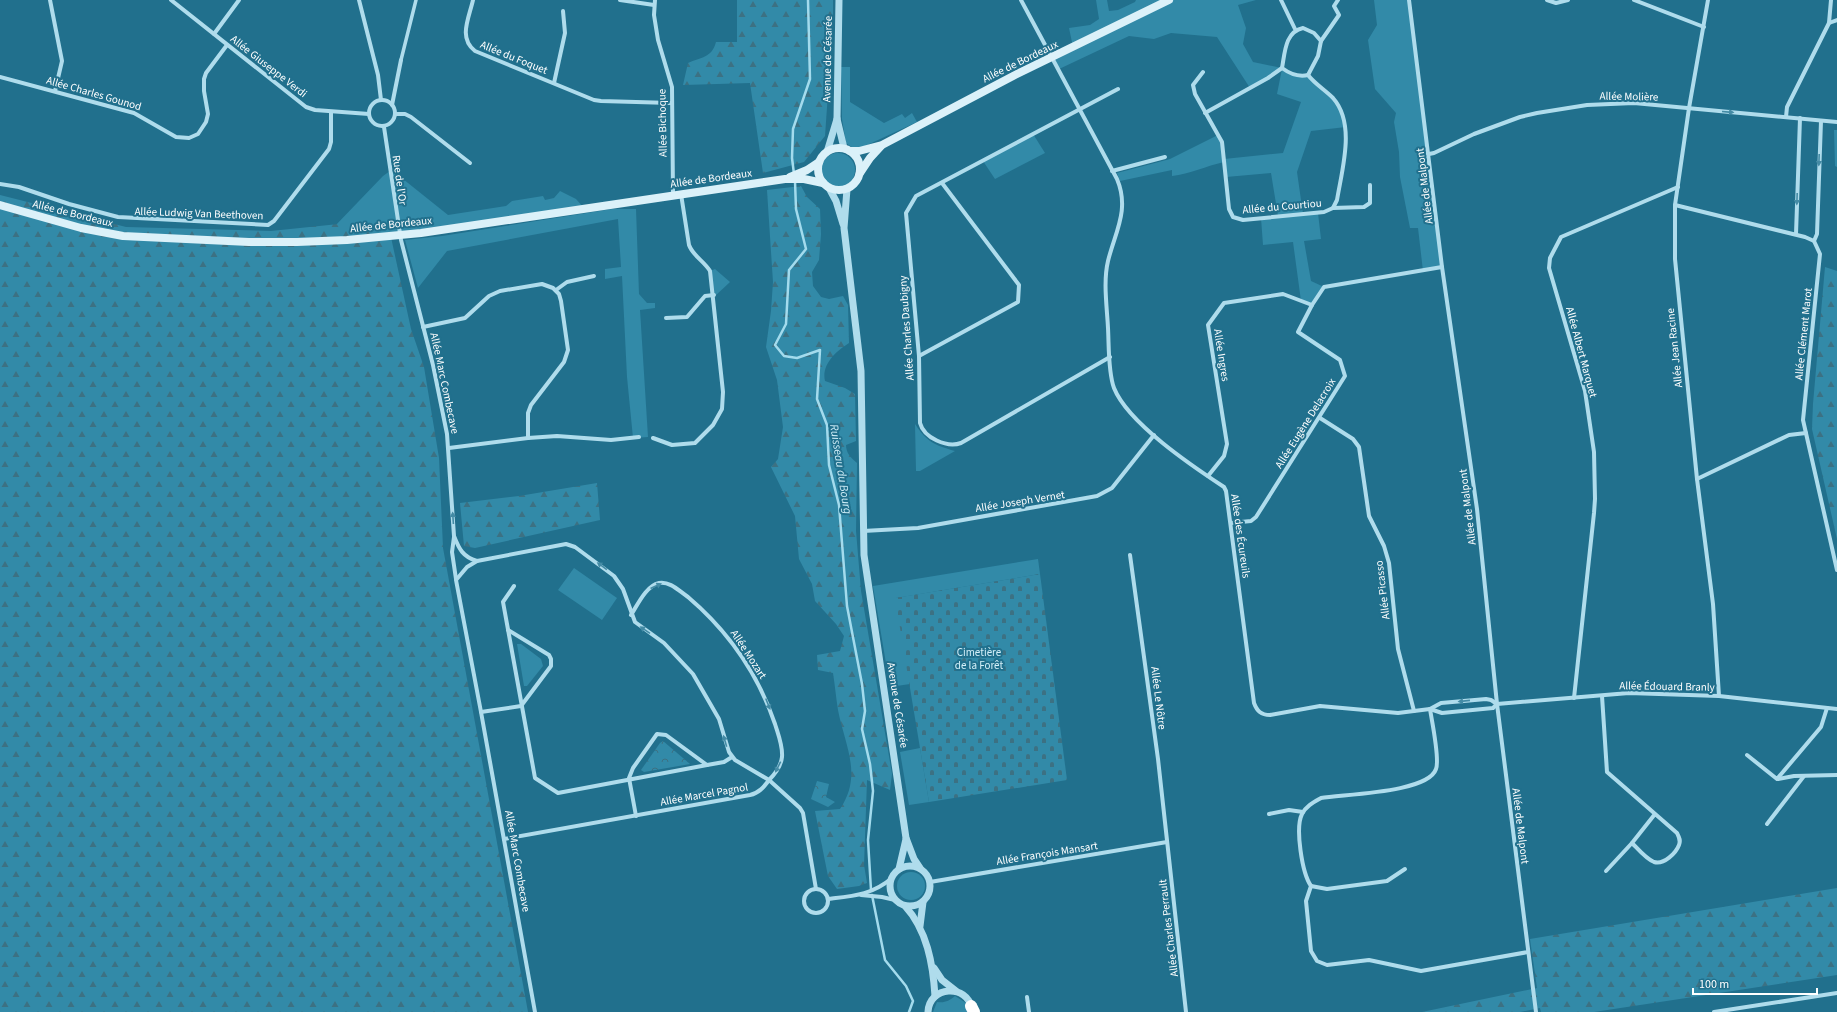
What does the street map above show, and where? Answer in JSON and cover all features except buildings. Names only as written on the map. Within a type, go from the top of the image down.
[{"type":"main road","name":"Allée de Bordeaux","points":[[847,150],[865,150],[882,145],[1051,57],[1169,0]]},
{"type":"main road","name":"Allée de Bordeaux","points":[[860,173],[870,158],[882,145]]},
{"type":"main road","points":[[802,175],[818,162],[827,152],[838,148],[847,150],[858,160],[860,173],[858,180],[848,189],[835,190],[826,186],[818,173],[818,162]]},
{"type":"main road","name":"Allée de Bordeaux","points":[[0,205],[81,228],[123,236],[249,242],[289,242],[400,236],[802,175],[826,186]]},
{"type":"street","points":[[50,0],[62,61],[55,91]]},
{"type":"street","name":"Allée Giuseppe Verdi","points":[[171,0],[306,107],[331,112],[369,114]]},
{"type":"street","points":[[214,34],[239,0]]},
{"type":"street","points":[[359,0],[378,75],[381,100]]},
{"type":"street","points":[[392,105],[387,101],[381,100],[371,106],[369,114],[372,123],[378,126],[384,126],[392,123],[395,114],[392,105],[401,60],[416,0]]},
{"type":"street","name":"Allée du Foquet","points":[[473,0],[465,39],[469,47],[475,51],[601,101],[671,103]]},
{"type":"street","name":"Allée Bichoque","points":[[620,0],[655,2],[658,40],[672,87],[671,103],[677,194],[689,245],[692,252],[710,271],[714,295],[723,392],[722,409],[712,425],[694,443],[672,444],[653,438]]},
{"type":"street","name":"Avenue de Césarée","points":[[827,152],[837,119],[839,0]]},
{"type":"street","name":"Allée des Écureuils","points":[[1021,0],[1121,190],[1122,218],[1107,267],[1106,287],[1110,357],[1112,376],[1116,392],[1128,410],[1154,435],[1225,489],[1231,523],[1254,703],[1259,711],[1270,715],[1320,706],[1386,713],[1430,709],[1442,712],[1493,708],[1497,704],[1486,698],[1441,703],[1430,709]]},
{"type":"street","points":[[1281,0],[1295,30]]},
{"type":"street","points":[[1282,68],[1289,73],[1302,77],[1308,75],[1318,56],[1322,41],[1339,15],[1334,6],[1338,0]]},
{"type":"street","name":"Allée de Malpont","points":[[1408,0],[1429,154],[1442,267],[1477,509],[1497,704],[1536,1012]]},
{"type":"street","points":[[1547,0],[1556,3],[1568,0]]},
{"type":"street","points":[[1634,0],[1704,27]]},
{"type":"street","name":"Allée Jean Racine","points":[[1708,0],[1689,108],[1675,205],[1675,259],[1698,479],[1713,604],[1719,696]]},
{"type":"street","points":[[1786,117],[1787,107],[1829,22],[1831,0]]},
{"type":"street","name":"Allée du Foquet","points":[[554,83],[565,33],[563,11]]},
{"type":"street","points":[[1829,22],[1837,20]]},
{"type":"street","points":[[1203,72],[1193,85],[1195,94],[1205,113],[1268,78],[1282,68],[1290,35],[1295,30],[1304,28],[1314,33],[1322,41]]},
{"type":"street","name":"Allée Charles Gounod","points":[[0,76],[134,113],[176,137],[189,138],[198,134],[206,122],[208,109],[204,91],[204,79],[206,73],[227,45]]},
{"type":"street","name":"Allée du Courtiou","points":[[1205,113],[1222,142],[1229,209],[1233,217],[1243,220],[1324,212],[1333,208],[1337,200],[1347,133],[1343,114],[1333,98],[1316,84],[1308,75]]},
{"type":"street","points":[[1079,110],[1118,89]]},
{"type":"street","name":"Allée Molière","points":[[1429,154],[1474,134],[1537,113],[1587,105],[1634,103],[1837,122]]},
{"type":"street","name":"Allée Charles Daubigny","points":[[1079,110],[916,196],[906,213],[919,356],[921,429],[929,436],[944,444],[954,445],[1110,357]]},
{"type":"street","name":"Allée Ludwig Van Beethoven","points":[[0,184],[19,187],[69,204],[118,217],[268,224],[274,220],[329,149],[331,142],[331,112]]},
{"type":"street","points":[[395,114],[405,114],[411,117],[470,163]]},
{"type":"street","points":[[1796,234],[1800,118]]},
{"type":"street","name":"Avenue de Césarée","points":[[837,119],[847,150]]},
{"type":"street","points":[[1675,205],[1796,234],[1814,241],[1817,234],[1821,121]]},
{"type":"street","name":"Rue de l'Or","points":[[384,126],[400,236]]},
{"type":"street","points":[[1112,171],[1165,157]]},
{"type":"street","points":[[919,356],[1018,302],[1019,285],[942,183]]},
{"type":"street","points":[[1333,208],[1364,207],[1370,202],[1370,185]]},
{"type":"street","points":[[826,186],[836,201],[844,228]]},
{"type":"street","name":"Allée Albert Marquet","points":[[1574,698],[1596,499],[1594,452],[1585,391],[1549,268],[1550,258],[1561,237],[1678,187]]},
{"type":"street","points":[[844,228],[848,189]]},
{"type":"street","name":"Avenue de Césarée","points":[[844,228],[861,371],[863,532],[866,575],[906,838],[914,859],[920,868]]},
{"type":"street","name":"Allée Marc Combecave","points":[[400,236],[433,365],[449,448],[454,536],[452,552],[456,580],[535,1012]]},
{"type":"street","name":"Allée Clément Marot","points":[[1814,241],[1820,254],[1803,420],[1837,570]]},
{"type":"street","name":"Allée Eugène Delacroix","points":[[1231,523],[1251,521],[1256,517],[1320,418],[1345,376],[1340,360],[1298,332],[1312,305],[1324,287],[1442,267]]},
{"type":"street","points":[[556,290],[567,282],[594,276]]},
{"type":"street","points":[[423,327],[465,318],[489,296],[500,291],[542,284],[556,290],[561,301],[568,350],[564,362],[531,405],[528,413],[528,438]]},
{"type":"street","name":"Allée Ingres","points":[[1208,476],[1224,456],[1227,444],[1208,325],[1224,303],[1283,294],[1312,305]]},
{"type":"street","points":[[666,318],[687,316],[705,296],[714,295]]},
{"type":"street","name":"Allée Picasso","points":[[1320,418],[1353,439],[1359,447],[1369,516],[1384,546],[1389,563],[1398,650],[1414,711]]},
{"type":"street","points":[[1698,479],[1789,435],[1806,433]]},
{"type":"street","name":"Allée Joseph Vernet","points":[[863,532],[918,528],[1097,496],[1112,488],[1154,435]]},
{"type":"street","points":[[449,448],[528,438],[557,436],[611,440],[639,437]]},
{"type":"street","name":"Allée Marc Combecave","points":[[454,536],[458,548],[463,555],[477,561]]},
{"type":"street","points":[[456,580],[467,567],[477,561],[553,545],[571,545],[609,571],[618,580],[635,622],[664,643],[693,674],[719,719],[732,757],[738,763],[769,780],[797,804],[802,813],[816,889]]},
{"type":"street","name":"Allée Le Nôtre","points":[[1130,555],[1147,671],[1167,842]]},
{"type":"street","name":"Allée Mozart","points":[[631,614],[651,586],[659,583],[667,583],[677,588],[697,606],[730,640],[756,680],[770,709],[776,730],[782,756],[779,766],[769,780]]},
{"type":"street","points":[[514,586],[503,602],[535,778],[558,793],[630,778],[724,762],[732,757]]},
{"type":"street","points":[[481,712],[521,706],[551,666],[551,659],[549,655],[508,630]]},
{"type":"street","name":"Allée Édouard Branly","points":[[1497,704],[1629,693],[1719,696],[1837,709]]},
{"type":"street","points":[[1602,696],[1607,772],[1676,833],[1680,839],[1679,845],[1666,860],[1660,862],[1653,862],[1632,843]]},
{"type":"street","points":[[1777,779],[1821,727],[1827,708]]},
{"type":"street","points":[[1430,709],[1437,762],[1436,771],[1430,778],[1405,787],[1321,798],[1311,804],[1303,812],[1299,821],[1299,833],[1305,873],[1311,886],[1306,901],[1311,951],[1317,960],[1327,965],[1369,960],[1421,971],[1528,952]]},
{"type":"street","points":[[636,816],[630,778],[633,768],[657,734],[666,735],[707,765]]},
{"type":"street","points":[[1747,755],[1777,779],[1794,776],[1837,775]]},
{"type":"street","points":[[1767,824],[1804,776]]},
{"type":"street","name":"Allée Marcel Pagnol","points":[[504,839],[750,795],[758,792],[769,780]]},
{"type":"street","points":[[1268,814],[1289,810],[1303,812]]},
{"type":"street","points":[[1606,871],[1632,843],[1655,814]]},
{"type":"street","name":"Avenue de Césarée","points":[[899,869],[906,838]]},
{"type":"street","name":"Allée François Mansart","points":[[930,882],[1167,842]]},
{"type":"street","name":"Allée Charles Perrault","points":[[1167,842],[1186,1012]]},
{"type":"street","points":[[859,895],[880,888],[892,878],[899,869],[908,866],[920,868],[928,877],[930,882],[929,893],[923,902],[918,905],[905,906]]},
{"type":"street","points":[[1311,886],[1327,889],[1387,881],[1405,869]]},
{"type":"street","points":[[892,878],[890,889],[895,900]]},
{"type":"street","points":[[816,889],[822,891],[828,899],[827,906],[822,912],[815,914],[808,910],[804,904],[805,895],[816,889]]},
{"type":"street","points":[[828,899],[859,895],[882,896],[895,900],[905,906],[920,926],[933,967],[935,996]]},
{"type":"street","points":[[920,926],[923,902]]},
{"type":"street","points":[[933,967],[942,980],[968,1000],[972,1010]]},
{"type":"street","points":[[928,1012],[931,1001],[935,996],[942,992],[957,991]]},
{"type":"street","points":[[1714,1012],[1837,993]]},
{"type":"street","points":[[1027,997],[1029,1012]]},
{"type":"green space","points":[[737,0],[833,0],[825,136],[804,162],[763,173],[750,83],[683,85],[688,63],[709,54],[716,42],[737,42]]},
{"type":"green space","points":[[1096,0],[1107,0],[1109,11],[1118,10],[1135,2],[1136,0],[1256,0],[1238,5],[1246,28],[1243,44],[1253,62],[1282,68],[1289,73],[1308,75],[1333,98],[1343,114],[1346,127],[1311,131],[1297,172],[1303,214],[1318,213],[1321,239],[1304,241],[1311,281],[1324,287],[1312,305],[1301,301],[1293,242],[1263,245],[1261,218],[1278,216],[1271,173],[1226,177],[1224,162],[1185,174],[1172,176],[1172,170],[1120,181],[1117,173],[1170,159],[1218,135],[1222,142],[1224,159],[1283,153],[1301,102],[1277,94],[1282,69],[1250,88],[1217,37],[1171,33],[1154,39],[1129,36],[1057,70],[1051,57],[1073,47],[1069,28],[1090,25],[1099,19]]},
{"type":"green space","points":[[1374,0],[1409,0],[1442,267],[1423,271],[1418,228],[1410,228],[1400,177],[1399,152],[1394,122],[1396,113],[1375,89],[1368,40],[1377,25]]},
{"type":"green space","points":[[841,67],[850,67],[850,102],[884,123],[902,114],[905,118],[912,113],[917,122],[865,146],[853,148],[846,143],[842,119]]},
{"type":"green space","points":[[1834,130],[1837,130],[1837,167],[1835,166]]},
{"type":"green space","points":[[1033,134],[1045,153],[995,179],[983,161]]},
{"type":"green space","points":[[841,153],[850,158],[854,163],[854,177],[850,182],[845,186],[835,187],[831,186],[822,177],[821,167],[822,163],[831,154]]},
{"type":"green space","points":[[390,171],[393,171],[448,215],[506,206],[512,201],[543,196],[545,200],[554,198],[560,191],[576,199],[584,208],[400,236],[334,227],[383,176]]},
{"type":"green space","points":[[801,186],[807,197],[820,209],[821,234],[819,260],[812,272],[813,286],[821,297],[829,299],[843,296],[848,305],[849,343],[839,350],[827,364],[824,375],[825,381],[845,388],[855,394],[856,441],[846,445],[846,448],[849,455],[857,463],[856,531],[861,591],[892,774],[890,790],[867,780],[864,865],[867,883],[859,886],[837,889],[828,876],[815,811],[840,809],[847,796],[850,784],[850,760],[838,710],[833,673],[818,670],[817,655],[840,651],[844,636],[836,624],[815,601],[812,584],[799,559],[795,516],[771,467],[778,459],[783,427],[777,380],[766,347],[773,282],[767,190]]},
{"type":"green space","points":[[0,195],[126,227],[271,231],[387,219],[411,329],[424,367],[439,458],[443,548],[528,1012],[0,1012]]},
{"type":"green space","points":[[612,209],[636,209],[639,294],[647,303],[655,303],[655,308],[640,310],[648,437],[633,438],[627,377],[622,276],[605,279],[605,269],[621,267],[618,219],[447,251],[418,288],[405,240],[442,236]]},
{"type":"green space","points":[[1825,267],[1837,271],[1837,539],[1812,429]]},
{"type":"green space","points":[[715,269],[730,282],[714,297],[710,271]]},
{"type":"green space","points":[[915,424],[927,439],[942,447],[955,451],[920,471],[916,471]]},
{"type":"green space","points":[[597,483],[600,520],[475,548],[464,546],[460,503],[519,496]]},
{"type":"green space","points":[[1038,559],[1040,574],[896,598],[910,684],[890,687],[873,586]]},
{"type":"green space","points":[[574,568],[617,598],[602,620],[558,590]]},
{"type":"green space","name":"Cimetière de la Forêt","points":[[1040,574],[1067,780],[929,802],[895,598]]},
{"type":"green space","points":[[517,644],[521,644],[541,659],[543,666],[527,686],[524,686]]},
{"type":"green space","points":[[663,741],[690,764],[644,772],[641,770],[660,743]]},
{"type":"green space","points":[[920,748],[929,802],[909,805],[900,752]]},
{"type":"green space","points":[[817,781],[829,784],[826,797],[835,802],[828,807],[811,799]]},
{"type":"green space","points":[[911,872],[921,876],[925,886],[921,896],[911,900],[901,896],[897,886],[901,876]]},
{"type":"green space","points":[[1837,888],[1837,975],[1594,1012],[1541,1012],[1540,1008],[1520,1012],[1422,1012],[1537,988],[1530,939]]},
{"type":"green space","points":[[955,996],[966,1003],[968,1012],[933,1012],[937,1002],[947,1001]]},
{"type":"waterway","name":"Ruisseau du Bourg","points":[[794,174],[792,158],[793,129],[810,79],[808,0]]},
{"type":"waterway","name":"Ruisseau du Bourg","points":[[795,181],[796,209],[806,249],[789,270],[786,324],[775,345],[784,356],[797,358],[820,350],[817,399],[827,425],[829,465],[839,505],[847,606],[862,684],[865,711],[862,729],[870,764],[873,791],[868,840],[871,890]]},
{"type":"waterway","name":"Ruisseau du Bourg","points":[[872,895],[885,960],[906,986],[913,1001],[909,1012]]}]
